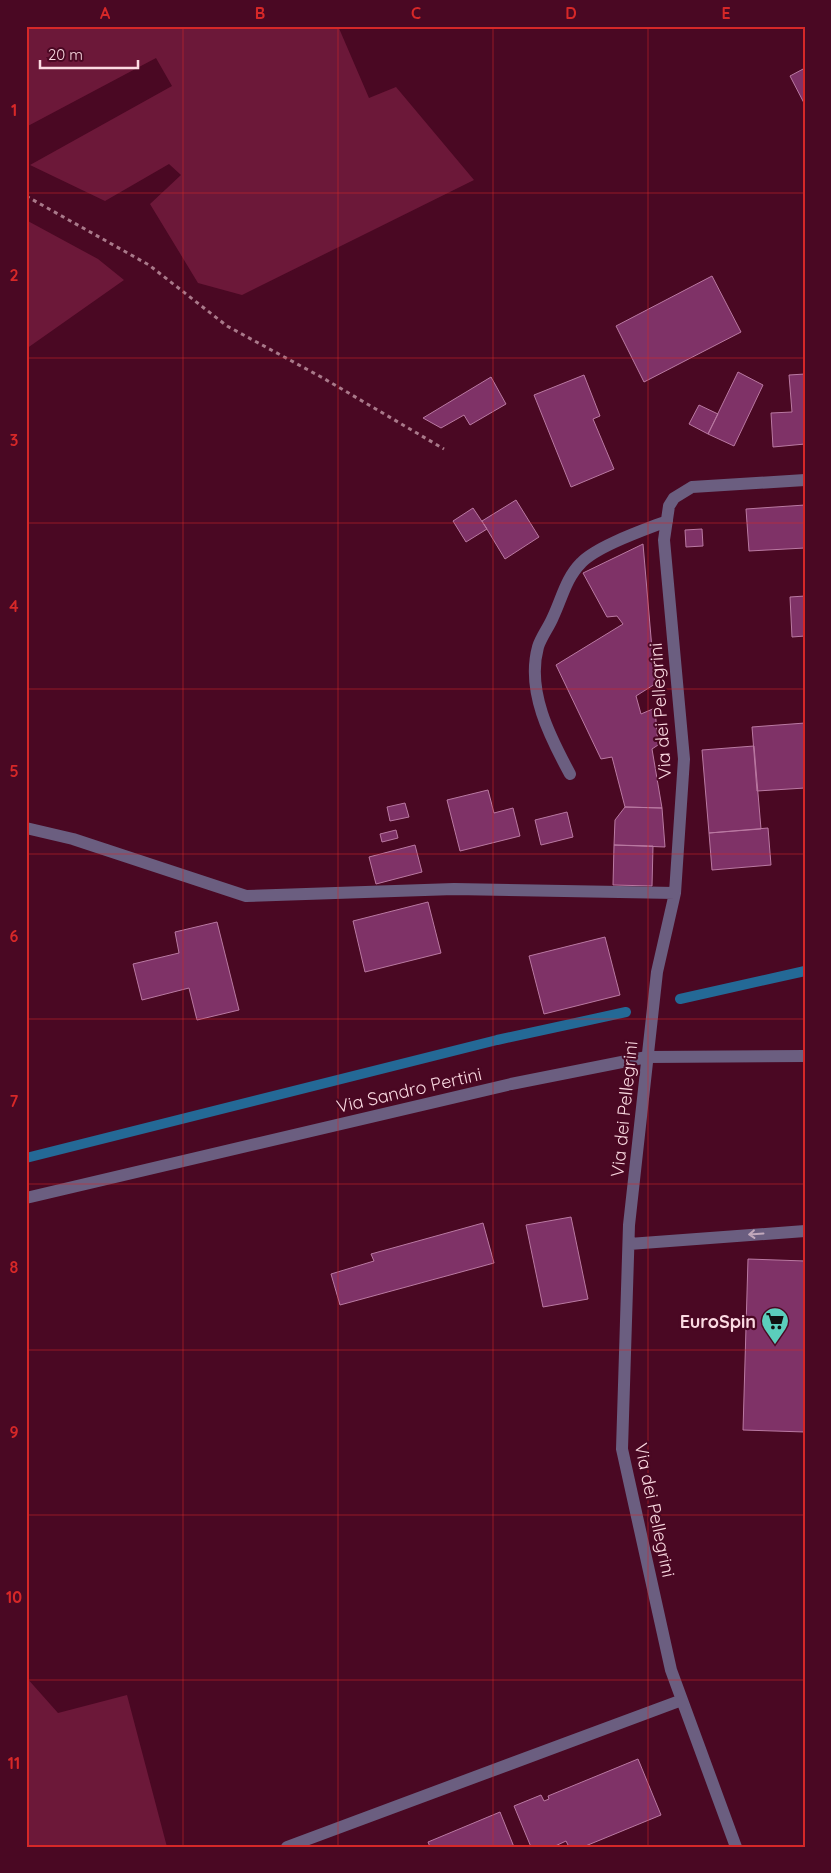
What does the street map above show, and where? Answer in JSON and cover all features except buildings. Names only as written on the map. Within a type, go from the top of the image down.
[{"type":"street","name":"Via dei Pellegrini","points":[[736,1847],[671,1670],[622,1448],[629,1225],[657,972],[675,893],[684,759],[664,540],[669,506],[674,498],[692,487],[805,480]]},
{"type":"street","points":[[570,774],[557,750],[540,708],[535,678],[538,647],[554,616],[566,584],[582,562],[621,539],[666,520]]},
{"type":"street","points":[[26,828],[73,838],[246,896],[454,889],[675,893]]},
{"type":"street","name":"Via Sandro Pertini","points":[[26,1198],[511,1084],[647,1057],[805,1056]]},
{"type":"street","points":[[629,1244],[805,1231]]},
{"type":"street","points":[[287,1847],[682,1700]]},
{"type":"path","points":[[26,196],[149,265],[227,326],[323,378],[444,449]]},
{"type":"shaded area","points":[[26,26],[338,26],[369,98],[396,87],[474,180],[242,295],[198,283],[150,204],[181,175],[169,164],[105,201],[30,165],[172,86],[156,58],[26,127]]},
{"type":"shaded area","points":[[26,220],[98,259],[124,280],[26,349]]},
{"type":"shaded area","points":[[26,1677],[58,1713],[127,1695],[167,1847],[26,1847]]},
{"type":"waterway","points":[[680,999],[805,971]]},
{"type":"waterway","points":[[26,1158],[497,1040],[626,1012]]},
{"type":"place","name":"EuroSpin","points":[[775,1345]]}]
